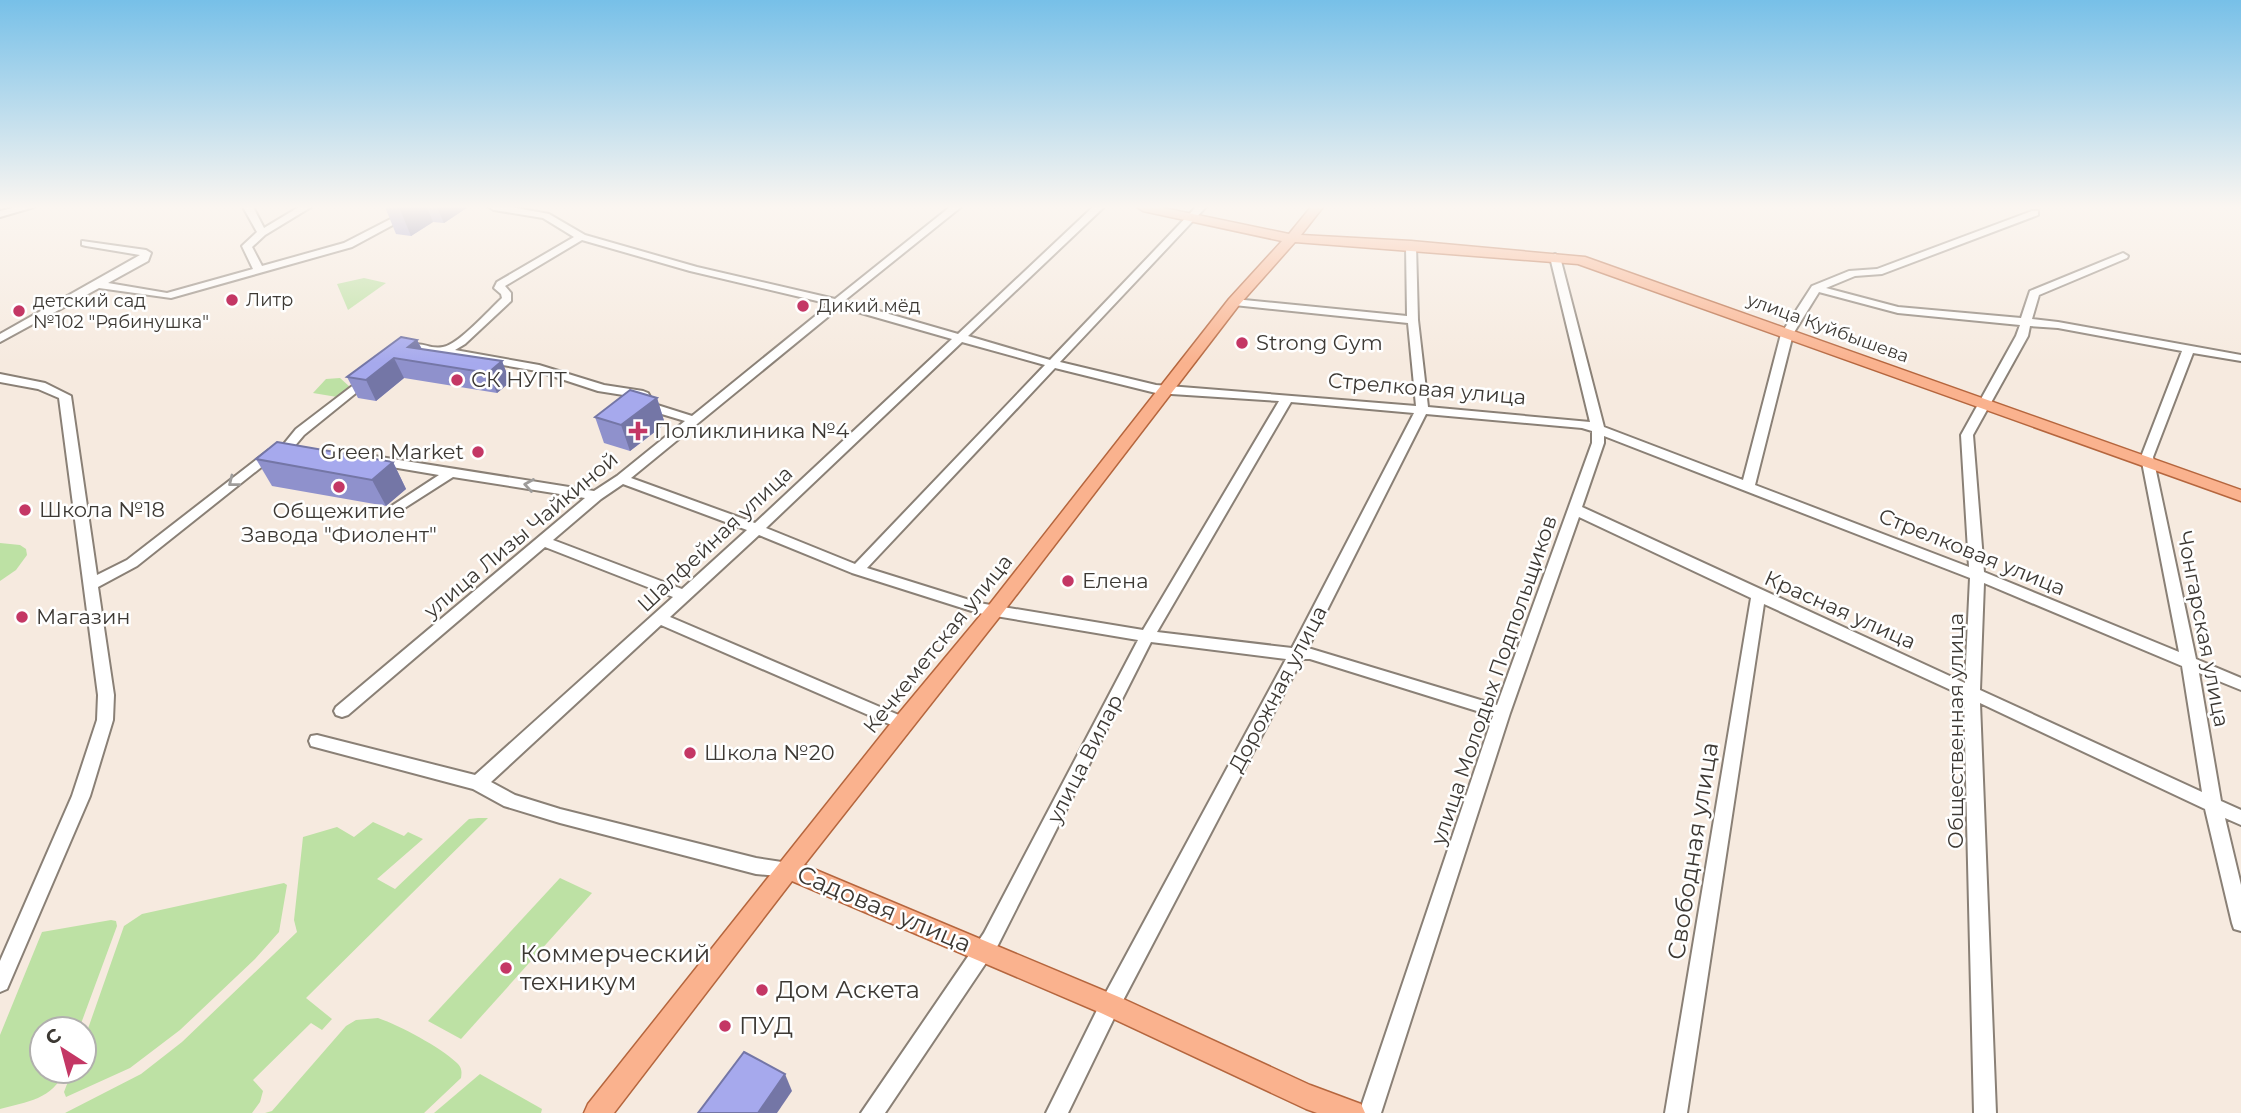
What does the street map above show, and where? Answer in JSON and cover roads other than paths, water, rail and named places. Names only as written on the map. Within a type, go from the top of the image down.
[{"type":"main road","name":"Кечкеметская улица","points":[[597,1113],[902,723],[995,610],[1234,302],[1273,259]]},
{"type":"main road","name":"улица Куйбышева","points":[[1571,259],[2241,496]]},
{"type":"main road","name":"Садовая улица","points":[[789,869],[1110,1005],[1306,1096],[1352,1113]]},
{"type":"street","points":[[0,339],[144,259]]},
{"type":"street","points":[[253,259],[259,271]]},
{"type":"street","points":[[98,285],[167,296],[300,259]]},
{"type":"street","points":[[445,351],[461,342],[507,299],[506,293],[499,288],[501,285],[544,259]]},
{"type":"street","name":"Стрелковая улица","points":[[658,259],[838,303],[1053,364],[1167,391],[1287,398],[1584,424],[1977,575],[2241,684]]},
{"type":"street","name":"улица Лизы Чайкиной","points":[[342,711],[596,496],[622,479],[890,259]]},
{"type":"street","name":"Шалфейная улица","points":[[478,783],[757,529],[1045,259]]},
{"type":"street","points":[[857,570],[1152,259]]},
{"type":"street","points":[[1411,259],[1413,320],[1422,410]]},
{"type":"street","name":"улица Молодых Подпольщиков","points":[[1370,1113],[1502,713],[1598,443],[1598,429],[1555,259]]},
{"type":"street","points":[[1748,486],[1787,334],[1816,288],[1853,273],[1878,272],[1913,259]]},
{"type":"street","name":"Общественная улица","points":[[1985,1113],[1972,691],[1977,575],[1967,435],[2022,336],[2034,293],[2116,259]]},
{"type":"street","points":[[1816,288],[1898,310],[2058,325],[2241,358]]},
{"type":"street","points":[[1234,302],[1413,320]]},
{"type":"street","points":[[402,352],[415,346],[539,368],[602,388],[639,394],[644,396],[649,406],[694,420]]},
{"type":"street","name":"Чонгарская улица","points":[[2189,348],[2147,457],[2189,662],[2213,805],[2241,923]]},
{"type":"street","points":[[90,584],[132,563],[272,453],[295,446],[300,432],[378,370]]},
{"type":"street","points":[[0,378],[41,386],[65,396],[106,695],[105,720],[81,796],[0,983]]},
{"type":"street","name":"улица Вилар","points":[[872,1113],[984,951],[1147,636],[1287,398]]},
{"type":"street","name":"Дорожная улица","points":[[1057,1113],[1110,1005],[1297,654],[1422,410]]},
{"type":"street","points":[[360,457],[596,496]]},
{"type":"street","points":[[392,512],[450,473]]},
{"type":"street","points":[[622,479],[757,529],[857,570],[978,608],[1147,636],[1297,654],[1310,653],[1502,713]]},
{"type":"street","name":"Красная улица","points":[[1576,510],[1758,597],[1972,691],[2241,818]]},
{"type":"street","points":[[543,541],[683,595]]},
{"type":"street","name":"Свободная улица","points":[[1676,1113],[1758,597]]},
{"type":"street","points":[[659,618],[902,723]]},
{"type":"street","name":"Садовая улица","points":[[317,741],[478,783],[510,801],[560,816],[755,866],[789,869]]},
{"type":"place","name":"Литр","points":[[232,300]]},
{"type":"place","name":"Дикий мёд","points":[[803,306]]},
{"type":"place","name":"детский сад №102 \"Рябинушка\"","points":[[19,311]]},
{"type":"place","name":"Strong Gym","points":[[1242,343]]},
{"type":"place","name":"СК НУПТ","points":[[457,380]]},
{"type":"place","name":"Поликлиника №4","points":[[638,431]]},
{"type":"place","name":"Green Market","points":[[478,452]]},
{"type":"place","name":"Общежитие Завода \"Фиолент\"","points":[[339,487]]},
{"type":"place","name":"Школа №18","points":[[25,510]]},
{"type":"place","name":"Елена","points":[[1068,581]]},
{"type":"place","name":"Магазин","points":[[22,617]]},
{"type":"place","name":"Школа №20","points":[[690,753]]},
{"type":"place","name":"Коммерческий техникум","points":[[506,968]]},
{"type":"place","name":"Дом Аскета","points":[[762,990]]},
{"type":"place","name":"ПУД","points":[[725,1026]]}]
